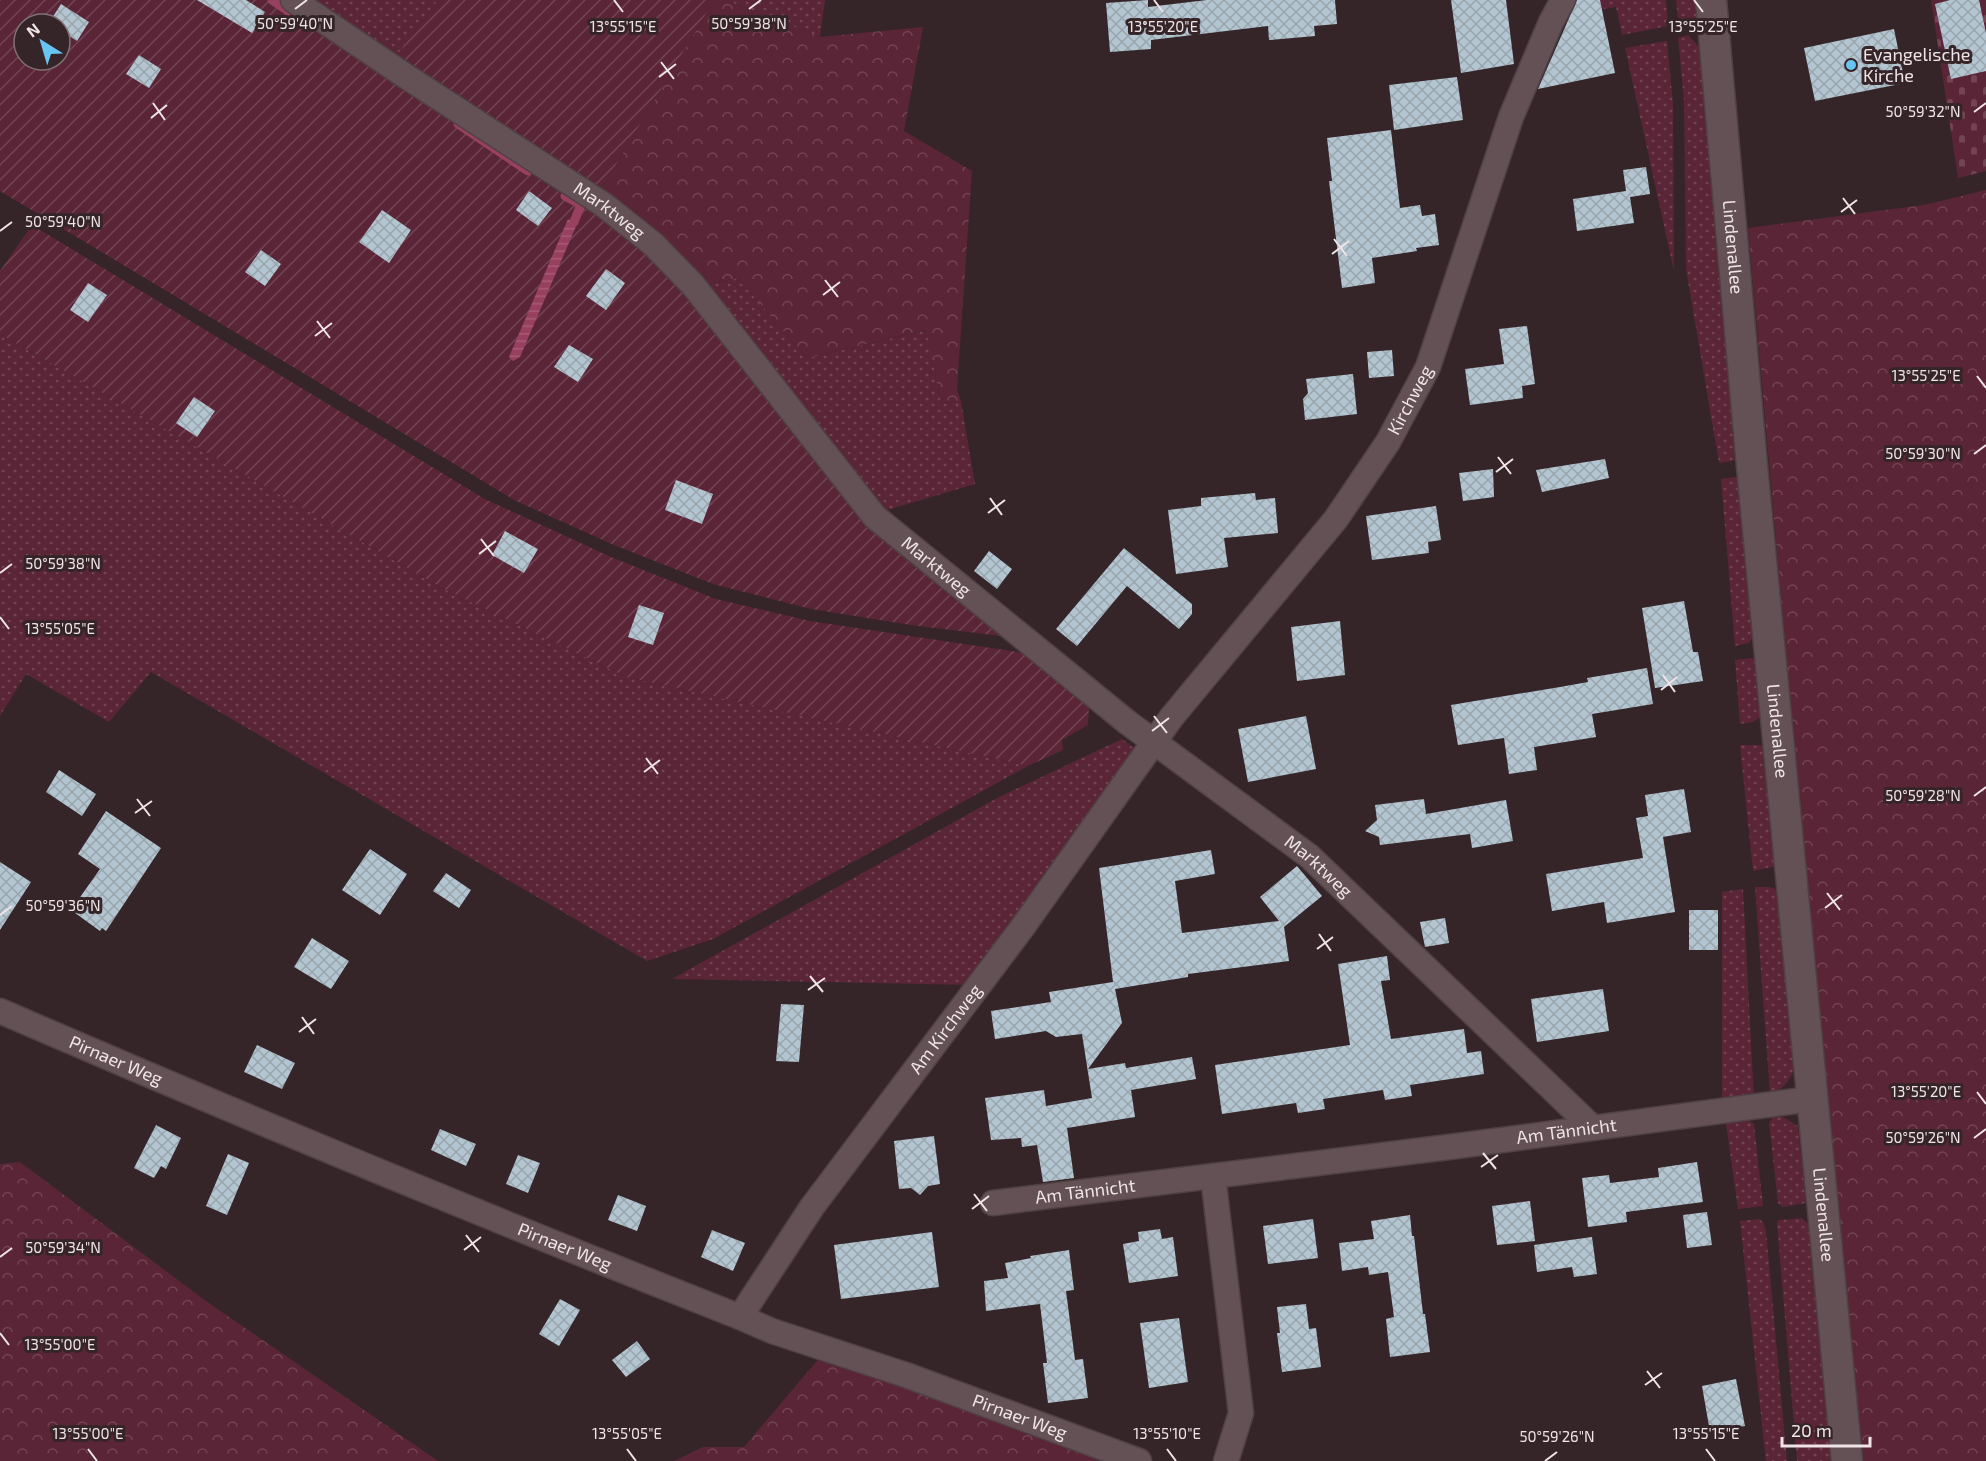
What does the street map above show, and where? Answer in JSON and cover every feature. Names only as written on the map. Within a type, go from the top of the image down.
[{"type":"street","name":"Marktweg","points":[[293,0],[604,205],[653,244],[693,285],[875,517],[1154,743],[1309,856],[1592,1127]]},
{"type":"street","name":"Kirchweg","points":[[1154,743],[1171,718],[1330,526],[1388,442],[1428,367],[1511,117],[1551,22],[1563,0]]},
{"type":"street","name":"Lindenallee","points":[[1711,0],[1754,489],[1847,1461]]},
{"type":"street","name":"Am Kirchweg","points":[[740,1317],[812,1207],[1022,928],[1154,743]]},
{"type":"street","name":"Pirnaer Weg","points":[[0,1011],[194,1095],[772,1331],[906,1375],[1139,1461]]},
{"type":"street","name":"Am Tännicht","points":[[993,1203],[1449,1147],[1811,1099]]},
{"type":"street","points":[[1214,1176],[1241,1413],[1226,1461]]},
{"type":"green space","points":[[0,0],[278,0],[598,211],[687,290],[869,521],[1017,638],[911,625],[811,609],[713,584],[614,545],[516,501],[0,191]]},
{"type":"green space","points":[[307,0],[438,0],[394,59]]},
{"type":"green space","points":[[438,0],[714,0],[599,193],[394,59]]},
{"type":"green space","points":[[714,0],[725,0],[820,37],[923,27],[904,131],[972,171],[957,389],[961,401],[941,403],[926,330],[807,358],[738,278],[703,285],[599,193]]},
{"type":"green space","points":[[725,0],[825,0],[820,37]]},
{"type":"green space","points":[[1570,0],[1666,0],[1668,26],[1622,35],[1616,7],[1560,16]]},
{"type":"green space","points":[[1676,0],[1698,0],[1701,30],[1678,20]]},
{"type":"green space","points":[[1931,0],[1986,0],[1986,171],[1958,178]]},
{"type":"green space","points":[[1688,35],[1703,51],[1740,457],[1733,461],[1719,463],[1686,269],[1684,101],[1678,38]]},
{"type":"green space","points":[[1667,41],[1673,104],[1674,271],[1625,48]]},
{"type":"green space","points":[[1986,190],[1986,1461],[1861,1461],[1852,1389],[1748,228],[1924,205]]},
{"type":"green space","points":[[32,225],[485,499],[611,557],[716,599],[810,621],[1032,654],[1089,707],[1088,725],[1062,740],[1063,750],[1028,766],[626,677],[444,589],[0,334],[0,271]]},
{"type":"green space","points":[[738,278],[807,358],[927,330],[941,403],[961,401],[975,484],[884,511],[703,285]]},
{"type":"green space","points":[[0,334],[444,589],[626,677],[1028,766],[713,939],[647,961],[151,672],[109,722],[26,674],[0,716]]},
{"type":"green space","points":[[1736,477],[1740,482],[1754,636],[1749,643],[1735,646],[1721,479]]},
{"type":"green space","points":[[1752,658],[1757,660],[1762,716],[1753,722],[1740,724],[1735,660]]},
{"type":"green space","points":[[1122,739],[1139,752],[969,985],[672,979],[999,797]]},
{"type":"green space","points":[[1740,745],[1760,745],[1766,748],[1778,864],[1753,871]]},
{"type":"green space","points":[[1755,887],[1769,887],[1778,890],[1794,1070],[1785,1085],[1770,1095]]},
{"type":"green space","points":[[1743,889],[1754,1099],[1722,1103],[1722,892]]},
{"type":"green space","points":[[1773,1117],[1783,1117],[1798,1126],[1806,1203],[1783,1207],[1778,1203],[1769,1123]]},
{"type":"green space","points":[[1749,1121],[1754,1124],[1763,1206],[1738,1209],[1726,1123]]},
{"type":"green space","points":[[20,1162],[206,1301],[438,1461],[0,1461],[0,1164]]},
{"type":"green space","points":[[1802,1218],[1808,1224],[1831,1461],[1797,1461],[1777,1223],[1779,1220]]},
{"type":"green space","points":[[1759,1219],[1763,1222],[1766,1231],[1787,1461],[1766,1461],[1740,1221]]},
{"type":"green space","points":[[821,1356],[988,1412],[1099,1461],[674,1461],[703,1447],[744,1447]]},
{"type":"shaded area","points":[[568,219],[577,224],[520,357],[513,361],[509,357]]},
{"type":"building","points":[[197,0],[246,0],[265,12],[252,33]]},
{"type":"building","points":[[1148,0],[1148,7],[1207,0],[1335,0],[1337,24],[1314,26],[1315,36],[1269,40],[1268,26],[1151,40],[1151,49],[1110,52],[1106,3]]},
{"type":"building","points":[[1451,0],[1506,0],[1514,64],[1461,73]]},
{"type":"building","points":[[1577,0],[1600,0],[1615,73],[1538,89]]},
{"type":"building","points":[[1950,0],[1979,0],[1986,33],[1986,71],[1951,79],[1935,4]]},
{"type":"building","points":[[61,4],[89,22],[77,41],[72,38],[72,12],[56,12]]},
{"type":"building","name":"Evangelische Kirche","points":[[1894,29],[1905,83],[1815,101],[1804,48]]},
{"type":"building","points":[[139,55],[161,69],[149,88],[126,74]]},
{"type":"building","points":[[1457,77],[1463,120],[1394,130],[1389,85]]},
{"type":"building","points":[[1391,130],[1400,208],[1420,205],[1422,216],[1435,214],[1439,245],[1372,258],[1375,283],[1342,288],[1329,181],[1332,181],[1327,138]]},
{"type":"building","points":[[1646,167],[1650,194],[1630,197],[1634,223],[1577,231],[1573,199],[1626,191],[1623,170]]},
{"type":"building","points":[[529,191],[552,208],[538,226],[516,210]]},
{"type":"building","points":[[382,210],[411,230],[389,263],[359,242]]},
{"type":"building","points":[[261,250],[281,264],[265,286],[245,272]]},
{"type":"building","points":[[606,269],[625,283],[606,310],[586,296]]},
{"type":"building","points":[[88,283],[107,295],[88,322],[70,310]]},
{"type":"building","points":[[1527,326],[1535,384],[1522,386],[1523,398],[1470,405],[1465,369],[1504,364],[1499,329]]},
{"type":"building","points":[[569,345],[593,359],[578,382],[554,367]]},
{"type":"building","points":[[1392,350],[1394,376],[1369,378],[1367,352]]},
{"type":"building","points":[[1353,374],[1357,414],[1305,420],[1303,399],[1308,393],[1306,379]]},
{"type":"building","points":[[194,397],[215,411],[197,437],[176,423]]},
{"type":"building","points":[[1605,459],[1609,478],[1542,492],[1536,470]]},
{"type":"building","points":[[1493,469],[1494,497],[1463,501],[1459,473]]},
{"type":"building","points":[[676,480],[713,494],[702,524],[665,510]]},
{"type":"building","points":[[1255,493],[1256,500],[1275,498],[1278,533],[1224,538],[1228,567],[1176,574],[1168,510],[1201,506],[1201,498]]},
{"type":"building","points":[[1436,506],[1441,540],[1428,542],[1429,553],[1372,560],[1366,516]]},
{"type":"building","points":[[505,531],[538,549],[524,573],[492,555]]},
{"type":"building","points":[[1124,548],[1192,604],[1192,614],[1179,629],[1127,586],[1077,646],[1056,629]]},
{"type":"building","points":[[989,551],[1012,569],[997,589],[974,571]]},
{"type":"building","points":[[1684,601],[1693,652],[1698,652],[1703,681],[1655,688],[1642,608]]},
{"type":"building","points":[[639,605],[664,613],[653,645],[628,637]]},
{"type":"building","points":[[1340,621],[1345,675],[1297,681],[1291,627]]},
{"type":"building","points":[[1647,668],[1653,704],[1592,714],[1596,737],[1534,747],[1537,770],[1509,774],[1504,738],[1458,745],[1451,705],[1588,682],[1587,678]]},
{"type":"building","points":[[1306,716],[1316,769],[1248,782],[1238,729]]},
{"type":"building","points":[[59,770],[96,794],[82,816],[46,792]]},
{"type":"building","points":[[1684,789],[1691,832],[1663,837],[1675,912],[1607,923],[1604,902],[1552,911],[1546,874],[1643,858],[1636,818],[1648,816],[1645,795]]},
{"type":"building","points":[[1424,799],[1426,814],[1506,800],[1513,841],[1472,848],[1470,834],[1380,845],[1379,837],[1365,831],[1377,820],[1375,805]]},
{"type":"building","points":[[106,811],[161,848],[106,931],[102,928],[100,931],[71,910],[100,869],[78,854]]},
{"type":"building","points":[[370,849],[407,874],[380,915],[342,890]]},
{"type":"building","points":[[1211,850],[1215,874],[1175,881],[1182,933],[1279,921],[1260,897],[1297,866],[1322,896],[1284,927],[1289,961],[1188,974],[1188,977],[1115,989],[1122,1023],[1088,1069],[1125,1063],[1126,1068],[1192,1057],[1196,1079],[1131,1090],[1135,1117],[1067,1128],[1074,1178],[1043,1182],[1037,1145],[1022,1147],[1021,1138],[991,1140],[985,1098],[1044,1090],[1046,1106],[1092,1098],[1082,1034],[1056,1037],[1046,1031],[995,1039],[991,1011],[1051,1002],[1049,992],[1113,982],[1099,868]]},
{"type":"building","points":[[0,862],[31,882],[0,930]]},
{"type":"building","points":[[446,873],[471,890],[459,908],[433,891]]},
{"type":"building","points":[[1689,910],[1718,910],[1718,950],[1689,950]]},
{"type":"building","points":[[1445,918],[1449,943],[1425,947],[1420,922]]},
{"type":"building","points":[[312,938],[349,961],[331,989],[294,967]]},
{"type":"building","points":[[1387,956],[1390,980],[1381,981],[1391,1039],[1464,1029],[1467,1053],[1481,1051],[1484,1074],[1410,1085],[1412,1096],[1385,1100],[1383,1090],[1323,1099],[1325,1109],[1298,1113],[1296,1103],[1222,1114],[1215,1065],[1350,1045],[1338,964]]},
{"type":"building","points":[[1603,989],[1609,1031],[1537,1042],[1531,999]]},
{"type":"building","points":[[781,1004],[804,1005],[799,1062],[776,1061]]},
{"type":"building","points":[[257,1045],[295,1063],[282,1089],[244,1072]]},
{"type":"building","points":[[156,1125],[181,1138],[166,1169],[161,1166],[154,1178],[134,1168]]},
{"type":"building","points":[[440,1129],[476,1144],[466,1166],[431,1150]]},
{"type":"building","points":[[934,1136],[940,1184],[928,1186],[920,1195],[911,1188],[899,1189],[894,1141]]},
{"type":"building","points":[[228,1154],[249,1163],[227,1215],[206,1206]]},
{"type":"building","points":[[518,1155],[540,1163],[528,1193],[506,1184]]},
{"type":"building","points":[[1697,1162],[1703,1202],[1626,1212],[1627,1222],[1588,1227],[1582,1178],[1609,1175],[1610,1183],[1659,1177],[1658,1168]]},
{"type":"building","points":[[618,1195],[646,1206],[637,1231],[608,1220]]},
{"type":"building","points":[[1530,1201],[1535,1241],[1497,1245],[1492,1206]]},
{"type":"building","points":[[1707,1212],[1712,1245],[1687,1248],[1683,1215]]},
{"type":"building","points":[[1410,1215],[1430,1352],[1390,1357],[1386,1319],[1394,1317],[1388,1272],[1369,1275],[1368,1267],[1342,1271],[1339,1243],[1374,1239],[1371,1221]]},
{"type":"building","points":[[1313,1219],[1318,1258],[1268,1264],[1263,1226]]},
{"type":"building","points":[[1160,1229],[1162,1239],[1173,1237],[1178,1276],[1129,1283],[1123,1244],[1139,1241],[1138,1232]]},
{"type":"building","points":[[712,1230],[745,1243],[733,1271],[701,1257]]},
{"type":"building","points":[[932,1232],[939,1287],[841,1299],[834,1245]]},
{"type":"building","points":[[1592,1237],[1597,1274],[1574,1277],[1572,1267],[1537,1272],[1534,1245]]},
{"type":"building","points":[[1069,1250],[1074,1290],[1066,1291],[1075,1360],[1083,1359],[1088,1398],[1048,1403],[1043,1363],[1047,1363],[1040,1304],[986,1311],[984,1281],[1008,1278],[1005,1263],[1031,1258],[1030,1256]]},
{"type":"building","points":[[560,1299],[580,1310],[559,1346],[539,1334]]},
{"type":"building","points":[[1306,1304],[1309,1329],[1316,1328],[1321,1367],[1282,1372],[1277,1333],[1280,1333],[1277,1307]]},
{"type":"building","points":[[1179,1318],[1188,1382],[1149,1388],[1140,1323]]},
{"type":"building","points":[[637,1341],[650,1359],[626,1377],[612,1360]]},
{"type":"building","points":[[1736,1379],[1745,1426],[1710,1432],[1702,1386]]},
{"type":"waterway","points":[[272,0],[294,15]]},
{"type":"waterway","points":[[458,124],[528,171]]},
{"type":"waterway","points":[[565,196],[578,203],[580,207],[574,222]]},
{"type":"place","name":"Evangelische Kirche","points":[[1851,65]]}]
